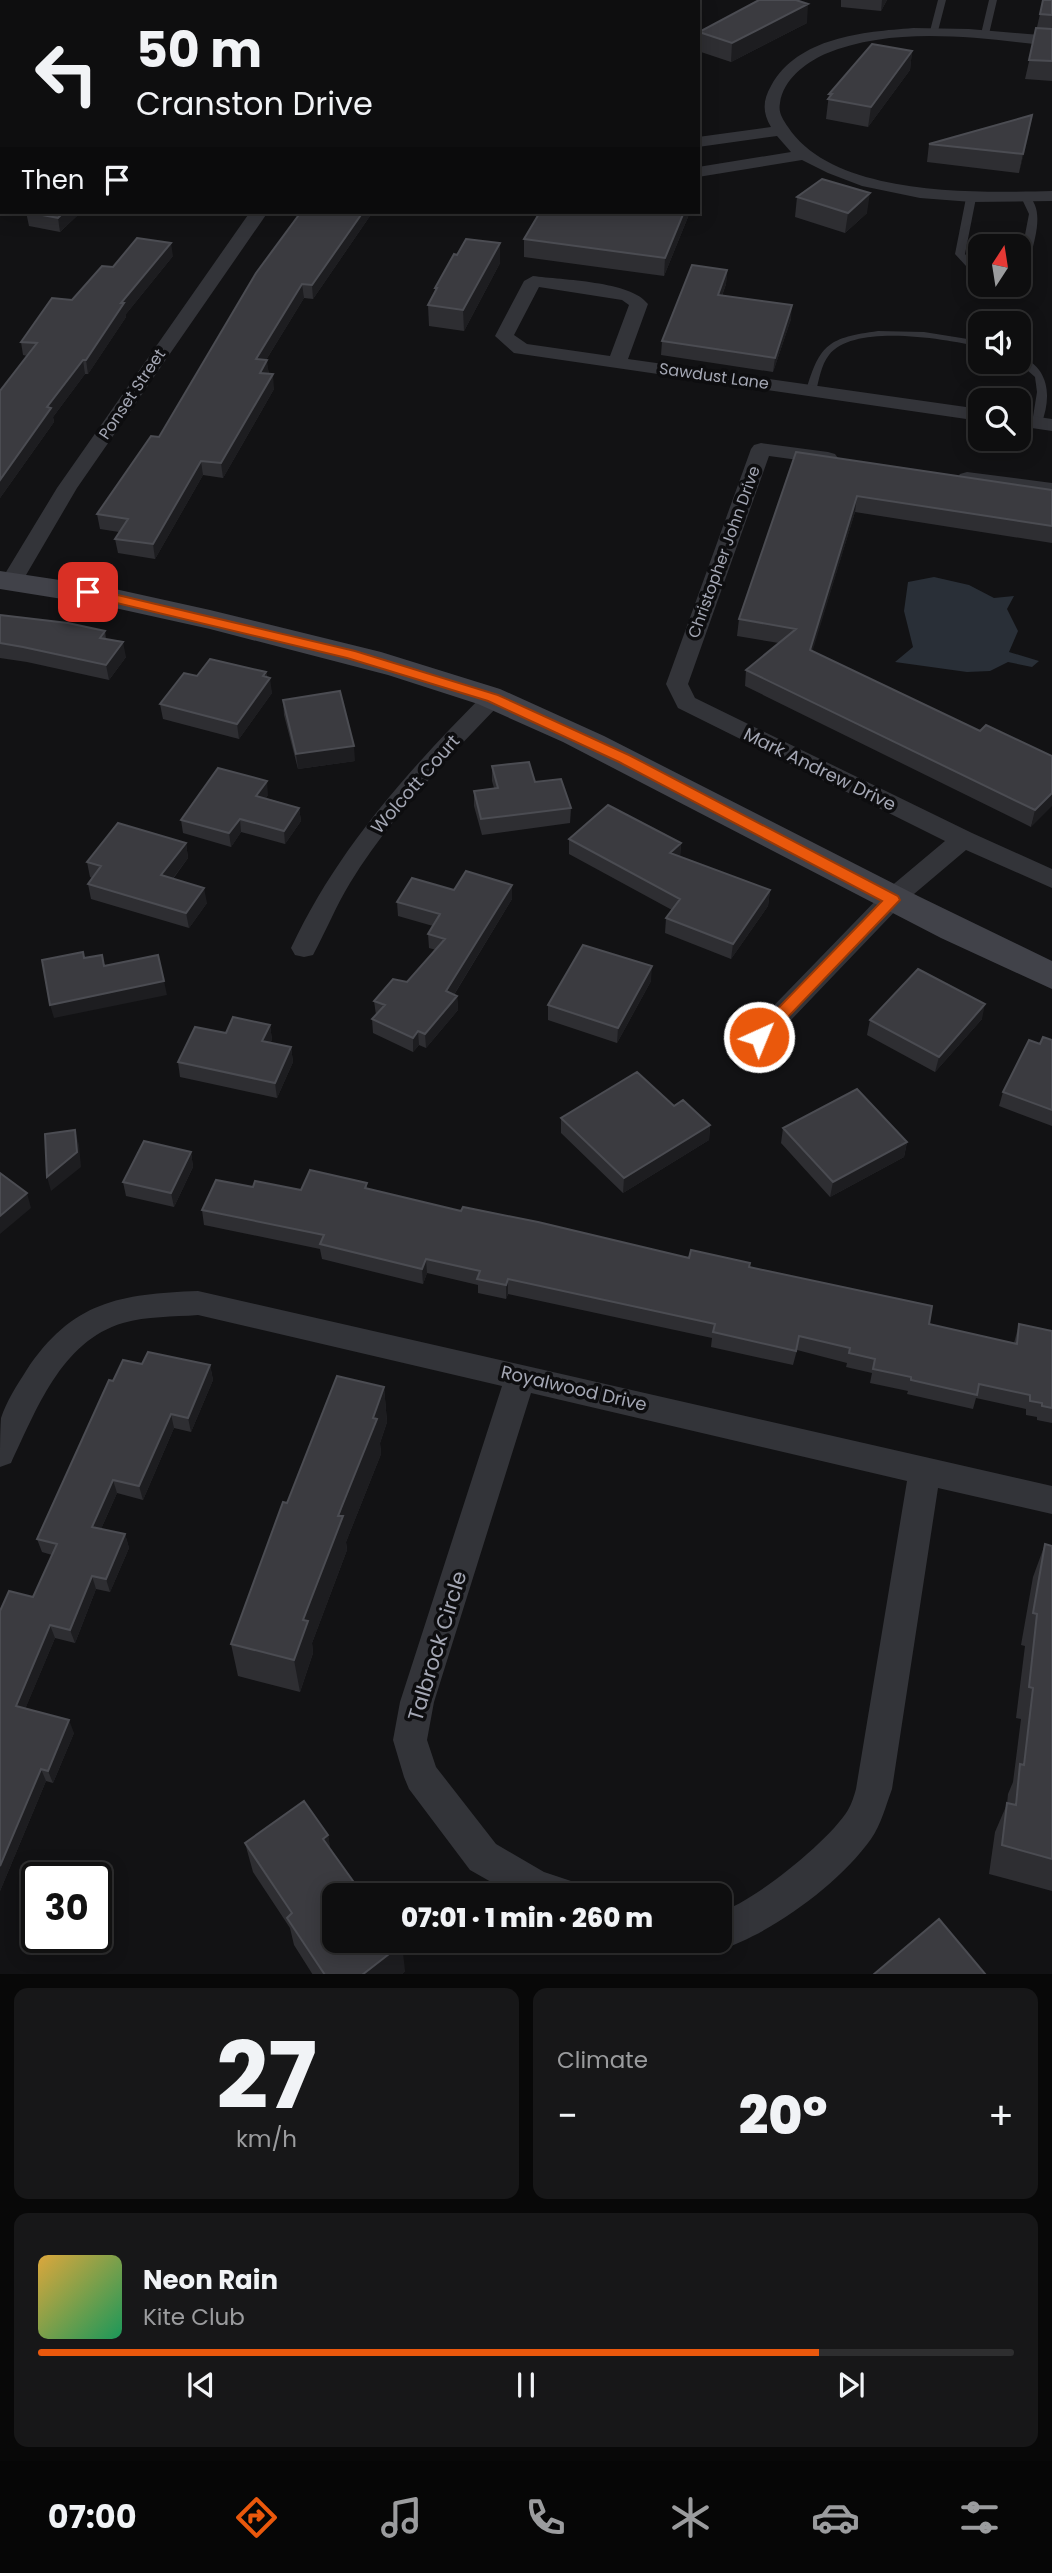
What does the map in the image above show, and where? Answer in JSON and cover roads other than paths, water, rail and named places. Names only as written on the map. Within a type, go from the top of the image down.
[{"type":"street","points":[[1052,41],[934,32],[852,41],[829,47],[797,63],[779,83],[770,106],[790,142],[806,154],[834,170],[884,187],[915,194],[971,198],[1052,196]]},
{"type":"street","points":[[700,142],[782,130]]},
{"type":"street","points":[[700,172],[806,154]]},
{"type":"street","name":"Ponset Street","points":[[6,581],[67,488],[258,214]]},
{"type":"street","name":"Sawdust Lane","points":[[617,362],[639,304],[627,295],[533,281],[504,336],[521,349],[968,413]]},
{"type":"street","name":"Christopher John Drive","points":[[680,694],[677,684],[761,449],[844,461]]},
{"type":"street","points":[[941,474],[1052,489]]},
{"type":"street","points":[[6,581],[108,596],[235,625],[397,667],[493,698],[626,760],[892,900],[1052,976]]},
{"type":"street","name":"Mark Andrew Drive","points":[[680,694],[686,703],[963,839],[1052,879]]},
{"type":"street","name":"Wolcott Court","points":[[304,948],[317,917],[380,819],[493,698]]},
{"type":"street","points":[[759,1037],[892,900],[963,839]]},
{"type":"street","name":"Royalwood Drive","points":[[0,1453],[39,1374],[71,1334],[128,1307],[164,1302],[198,1303],[1052,1500]]},
{"type":"street","name":"Talbrock Circle","points":[[521,1376],[417,1702],[410,1740],[422,1777],[482,1857],[528,1883]]},
{"type":"street","points":[[732,1928],[764,1910],[833,1855],[859,1825],[874,1789],[925,1471]]},
{"type":"lane","points":[[934,32],[942,0]]},
{"type":"lane","points":[[985,34],[993,0]]},
{"type":"lane","points":[[1026,197],[1034,214],[1030,234]]},
{"type":"lane","points":[[968,263],[960,254],[971,198]]},
{"type":"lane","points":[[811,391],[825,353],[835,345],[852,339],[871,335],[917,335],[968,343]]},
{"type":"lane","points":[[1031,366],[1040,371],[1044,379],[1036,423]]}]
